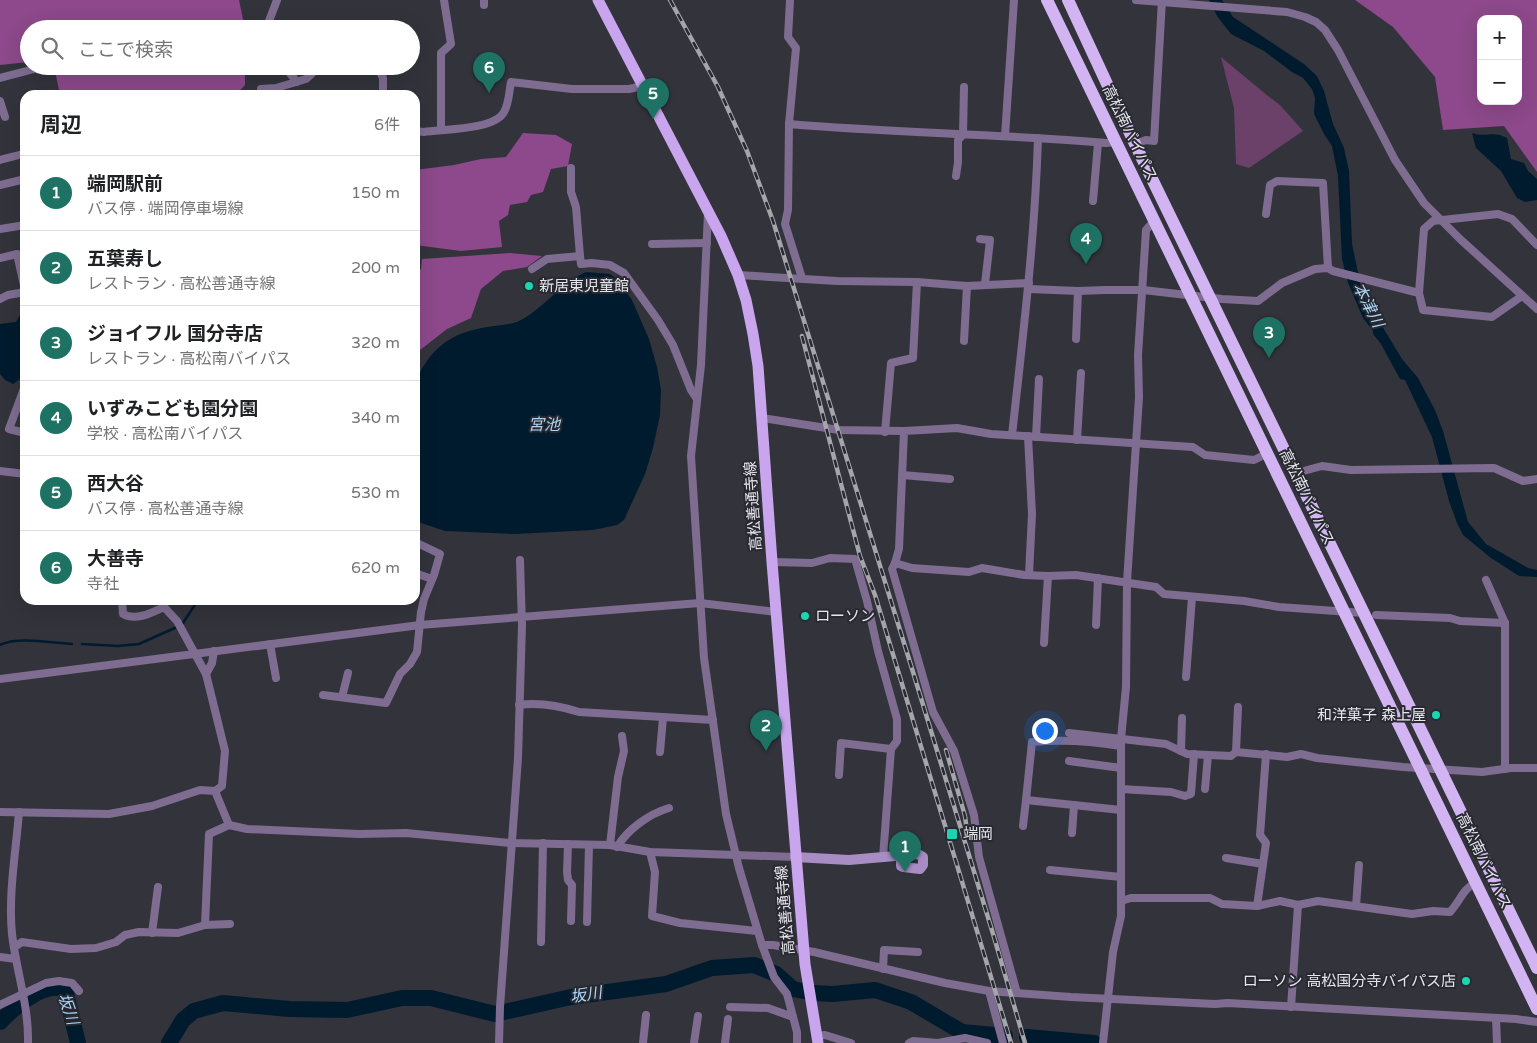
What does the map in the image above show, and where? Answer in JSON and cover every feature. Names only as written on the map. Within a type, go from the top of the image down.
[{"type":"highway","name":"高松南バイパス","points":[[1047,0],[1537,1009]]},
{"type":"highway","name":"高松南バイパス","points":[[1068,0],[1135,144],[1296,473],[1370,614],[1440,769],[1537,968]]},
{"type":"main road","name":"高松善通寺線","points":[[598,0],[709,211],[738,275],[754,334],[803,951],[818,1039]]},
{"type":"main road","points":[[795,857],[849,860],[901,856]]},
{"type":"street","points":[[269,20],[277,0]]},
{"type":"street","points":[[441,130],[441,52],[450,44],[444,0]]},
{"type":"street","points":[[790,0],[788,37],[796,48],[789,124],[788,210],[785,224],[802,278]]},
{"type":"street","points":[[1005,136],[1014,0]]},
{"type":"street","points":[[1136,0],[1199,5],[1243,5],[1294,13],[1316,22],[1325,30],[1338,50],[1405,176],[1424,203],[1440,221],[1537,309]]},
{"type":"street","points":[[1135,144],[1146,140],[1154,141],[1162,1]]},
{"type":"street","points":[[0,78],[20,73]]},
{"type":"street","points":[[292,75],[298,82]]},
{"type":"street","points":[[261,90],[298,82],[310,75]]},
{"type":"street","points":[[382,75],[383,90]]},
{"type":"street","points":[[420,132],[487,124],[500,118],[506,110],[511,82],[572,89],[629,89],[643,86]]},
{"type":"street","points":[[956,176],[958,140],[962,135],[964,88]]},
{"type":"street","points":[[0,101],[6,117]]},
{"type":"street","points":[[789,124],[1098,143],[1116,142]]},
{"type":"street","points":[[1012,435],[1029,286],[1036,206],[1038,138]]},
{"type":"street","points":[[1093,201],[1098,143]]},
{"type":"street","points":[[0,160],[20,155]]},
{"type":"street","points":[[572,168],[571,192],[576,207],[580,264],[610,265],[624,273],[668,337],[691,390],[697,399]]},
{"type":"street","points":[[0,185],[20,180]]},
{"type":"street","points":[[1266,214],[1270,184],[1277,181],[1323,183],[1330,270]]},
{"type":"street","points":[[709,211],[701,365],[691,456],[704,658],[726,814],[757,931],[774,977],[787,994],[797,1032],[797,1043]]},
{"type":"street","points":[[1522,296],[1492,317],[1423,310],[1419,293],[1424,229],[1433,221],[1498,214],[1512,219],[1537,244]]},
{"type":"street","points":[[1103,1042],[1113,952],[1121,916],[1121,743],[1126,687],[1127,582],[1139,397],[1138,355],[1144,290],[1146,230],[1155,220]]},
{"type":"street","points":[[0,229],[20,226]]},
{"type":"street","points":[[980,239],[990,240],[985,284]]},
{"type":"street","points":[[652,244],[706,244]]},
{"type":"street","points":[[0,258],[17,254],[20,268]]},
{"type":"street","points":[[532,269],[547,259],[580,256]]},
{"type":"street","points":[[738,275],[837,281],[917,282],[967,286],[985,284],[1029,286],[1078,291],[1144,290],[1211,298],[1258,301],[1282,283],[1315,269],[1330,270],[1419,293]]},
{"type":"street","points":[[885,432],[891,363],[913,358],[917,282]]},
{"type":"street","points":[[964,341],[967,286]]},
{"type":"street","points":[[1076,339],[1078,291]]},
{"type":"street","points":[[0,298],[20,292]]},
{"type":"street","points":[[1077,440],[1081,373]]},
{"type":"street","points":[[1029,575],[1032,514],[1032,437],[1039,379]]},
{"type":"street","points":[[20,401],[10,430],[20,432]]},
{"type":"street","points":[[762,418],[827,429],[885,432],[957,428],[1032,437],[1193,447],[1205,455],[1254,460],[1268,454]]},
{"type":"street","points":[[904,431],[898,549],[892,570],[933,712],[954,751],[974,815],[978,857],[1017,992]]},
{"type":"street","points":[[1296,473],[1322,466],[1350,470],[1494,468],[1524,481],[1537,479]]},
{"type":"street","points":[[0,471],[20,473]]},
{"type":"street","points":[[902,475],[950,479]]},
{"type":"street","points":[[323,694],[386,703],[400,674],[410,664],[417,652],[424,599],[440,554],[420,544]]},
{"type":"street","points":[[772,562],[812,563],[830,558],[855,559],[867,601],[878,652],[898,719],[897,741],[891,749],[883,858]]},
{"type":"street","points":[[499,1043],[499,1018],[520,705],[522,626],[520,617],[520,560]]},
{"type":"street","points":[[894,563],[912,568],[969,572],[982,568],[1029,575],[1076,575],[1156,587],[1164,594],[1244,600],[1279,607],[1505,623]]},
{"type":"street","points":[[420,575],[432,580]]},
{"type":"street","points":[[1044,643],[1048,576]]},
{"type":"street","points":[[1096,625],[1098,578]]},
{"type":"street","points":[[1486,580],[1505,623],[1505,769]]},
{"type":"street","points":[[1186,677],[1192,597]]},
{"type":"street","points":[[0,678],[420,625],[700,603],[776,612]]},
{"type":"street","points":[[122,605],[123,614],[129,617],[147,615],[160,605]]},
{"type":"street","points":[[0,812],[109,814],[152,806],[200,790],[215,791],[222,786],[225,751],[206,674],[178,620],[165,605]]},
{"type":"street","points":[[270,644],[276,678]]},
{"type":"street","points":[[206,674],[212,663],[214,650]]},
{"type":"street","points":[[342,697],[348,673]]},
{"type":"street","points":[[520,705],[531,704],[563,707],[579,712],[713,720]]},
{"type":"street","points":[[1236,752],[1238,706]]},
{"type":"street","points":[[660,752],[663,718]]},
{"type":"street","points":[[1181,751],[1182,718]]},
{"type":"street","points":[[1070,732],[1121,743]]},
{"type":"street","points":[[613,846],[618,777],[624,751],[622,736]]},
{"type":"street","points":[[1023,826],[1032,742],[1166,744],[1187,754],[1231,756],[1236,752],[1287,757],[1301,754],[1317,758],[1403,767],[1482,772],[1537,768]]},
{"type":"street","points":[[839,775],[841,743],[891,749]]},
{"type":"street","points":[[1121,789],[1171,792],[1185,796],[1191,794],[1194,754]]},
{"type":"street","points":[[1257,906],[1266,843],[1260,835],[1266,754]]},
{"type":"street","points":[[1204,789],[1208,755]]},
{"type":"street","points":[[1068,761],[1121,768]]},
{"type":"street","points":[[215,791],[229,825]]},
{"type":"street","points":[[1026,800],[1121,810]]},
{"type":"street","points":[[1072,833],[1074,805]]},
{"type":"street","points":[[613,846],[640,823],[658,811],[669,808]]},
{"type":"street","points":[[19,812],[10,910],[14,947],[28,1018],[28,1043]]},
{"type":"street","points":[[205,925],[209,834],[229,825],[247,829],[359,834],[406,833],[511,843],[613,846],[650,852],[795,857]]},
{"type":"street","points":[[541,942],[543,843]]},
{"type":"street","points":[[568,844],[567,872],[568,880],[572,885],[571,921]]},
{"type":"street","points":[[587,922],[589,845]]},
{"type":"street","points":[[650,852],[655,872],[652,916],[680,923],[757,931]]},
{"type":"street","points":[[1226,858],[1263,864]]},
{"type":"street","points":[[1356,906],[1360,865]]},
{"type":"street","points":[[1050,870],[1121,877]]},
{"type":"street","points":[[1121,901],[1131,898],[1210,898],[1222,904],[1257,906],[1280,901],[1298,905],[1318,901],[1412,914],[1433,911],[1450,912],[1461,899],[1466,888],[1476,882]]},
{"type":"street","points":[[152,933],[158,887]]},
{"type":"street","points":[[1291,1007],[1298,905]]},
{"type":"street","points":[[14,947],[22,942],[71,949],[96,948],[116,942],[125,935],[139,932],[178,933],[205,925],[230,924]]},
{"type":"street","points":[[762,945],[773,945],[944,983],[989,990],[1108,999],[1228,1003],[1516,1019],[1537,1022]]},
{"type":"street","points":[[883,969],[884,950],[918,952]]},
{"type":"street","points":[[0,957],[16,959]]},
{"type":"street","points":[[0,1005],[11,998],[23,997],[33,988],[46,982],[72,983],[79,991]]},
{"type":"street","points":[[989,990],[1003,1043]]},
{"type":"street","points":[[730,1006],[768,1008],[793,1017]]},
{"type":"street","points":[[643,1043],[646,1014]]},
{"type":"street","points":[[694,1043],[698,1016]]},
{"type":"street","points":[[725,1043],[728,1019]]},
{"type":"street","points":[[1496,1019],[1497,1043]]},
{"type":"street","points":[[818,1039],[824,1035],[851,1043]]},
{"type":"street","points":[[909,1043],[912,1041],[938,1043],[965,1038],[987,1043]]},
{"type":"shaded area","points":[[0,0],[239,0],[243,20],[20,20],[20,63],[0,65]]},
{"type":"shaded area","points":[[1355,0],[1537,0],[1537,172],[1504,126],[1443,130],[1435,77],[1393,27]]},
{"type":"shaded area","points":[[1221,57],[1280,105],[1303,131],[1249,168],[1236,164],[1234,108]]},
{"type":"shaded area","points":[[56,75],[245,75],[245,85],[240,90],[59,90]]},
{"type":"shaded area","points":[[523,133],[556,135],[572,144],[568,166],[551,169],[543,192],[531,195],[527,202],[510,205],[508,215],[499,221],[502,247],[461,251],[420,246],[420,169],[481,159],[506,157]]},
{"type":"shaded area","points":[[510,253],[542,256],[527,267],[503,271],[481,289],[471,318],[447,329],[420,350],[420,270],[422,259]]},
{"type":"water","name":"本津川","points":[[1209,0],[1222,0],[1233,17],[1304,64],[1317,76],[1324,91],[1333,124],[1344,148],[1349,171],[1352,243],[1362,293],[1402,359],[1418,378],[1435,410],[1443,431],[1468,522],[1486,544],[1528,568],[1537,570],[1537,577],[1519,576],[1491,558],[1463,535],[1457,523],[1449,501],[1432,437],[1405,380],[1400,379],[1381,344],[1363,318],[1348,283],[1342,259],[1338,176],[1332,146],[1314,114],[1315,98],[1312,89],[1303,78],[1264,51],[1231,34],[1217,16]]},
{"type":"water","points":[[1472,133],[1482,135],[1494,134],[1507,138],[1511,159],[1524,163],[1528,171],[1537,179],[1537,200],[1525,202],[1517,198],[1501,171],[1476,148]]},
{"type":"water","name":"宮池","points":[[586,272],[610,274],[617,279],[632,300],[649,339],[657,367],[661,390],[660,415],[653,448],[645,474],[624,520],[617,525],[593,530],[515,534],[445,531],[420,523],[420,373],[427,360],[443,344],[462,333],[521,320],[538,309],[577,277]]},
{"type":"water","points":[[20,315],[20,378],[13,384],[5,380],[0,374],[0,324],[16,322]]},
{"type":"waterway","points":[[183,623],[195,605]]},
{"type":"waterway","points":[[82,644],[118,646],[139,644],[177,627]]},
{"type":"waterway","points":[[0,645],[7,642],[25,640],[72,644]]},
{"type":"waterway","name":"坂川","points":[[169,1043],[183,1020],[194,1011],[223,1003],[289,1009],[347,1010],[402,998],[431,998],[495,1014],[571,997],[666,984],[712,968],[754,965],[776,974],[793,989],[833,994],[875,990],[911,1002],[962,1032],[1005,1036]]},
{"type":"waterway","name":"坂川","points":[[0,1022],[21,1003],[38,992],[47,989],[65,989],[78,1043]]},
{"type":"waterway","name":"坂川","points":[[1027,1037],[1094,1043]]},
{"type":"railway","points":[[670,0],[718,87],[747,151],[773,221],[913,672],[1025,1043]]},
{"type":"railway","points":[[802,336],[860,556],[875,595],[1011,1043]]},
{"type":"railway","points":[[946,750],[965,816],[967,832]]},
{"type":"place","name":"大善寺","points":[[489,93]]},
{"type":"place","name":"西大谷","points":[[653,119]]},
{"type":"place","name":"いずみこども園分園","points":[[1086,264]]},
{"type":"place","name":"新居東児童館","points":[[529,286]]},
{"type":"place","name":"ジョイフル 国分寺店","points":[[1269,358]]},
{"type":"place","name":"ローソン","points":[[805,616]]},
{"type":"place","name":"和洋菓子 森上屋","points":[[1436,715]]},
{"type":"place","name":"五葉寿し","points":[[766,751]]},
{"type":"place","name":"端岡","points":[[952,834]]},
{"type":"place","name":"端岡駅前","points":[[905,872]]},
{"type":"place","name":"ローソン 高松国分寺バイパス店","points":[[1466,981]]}]
